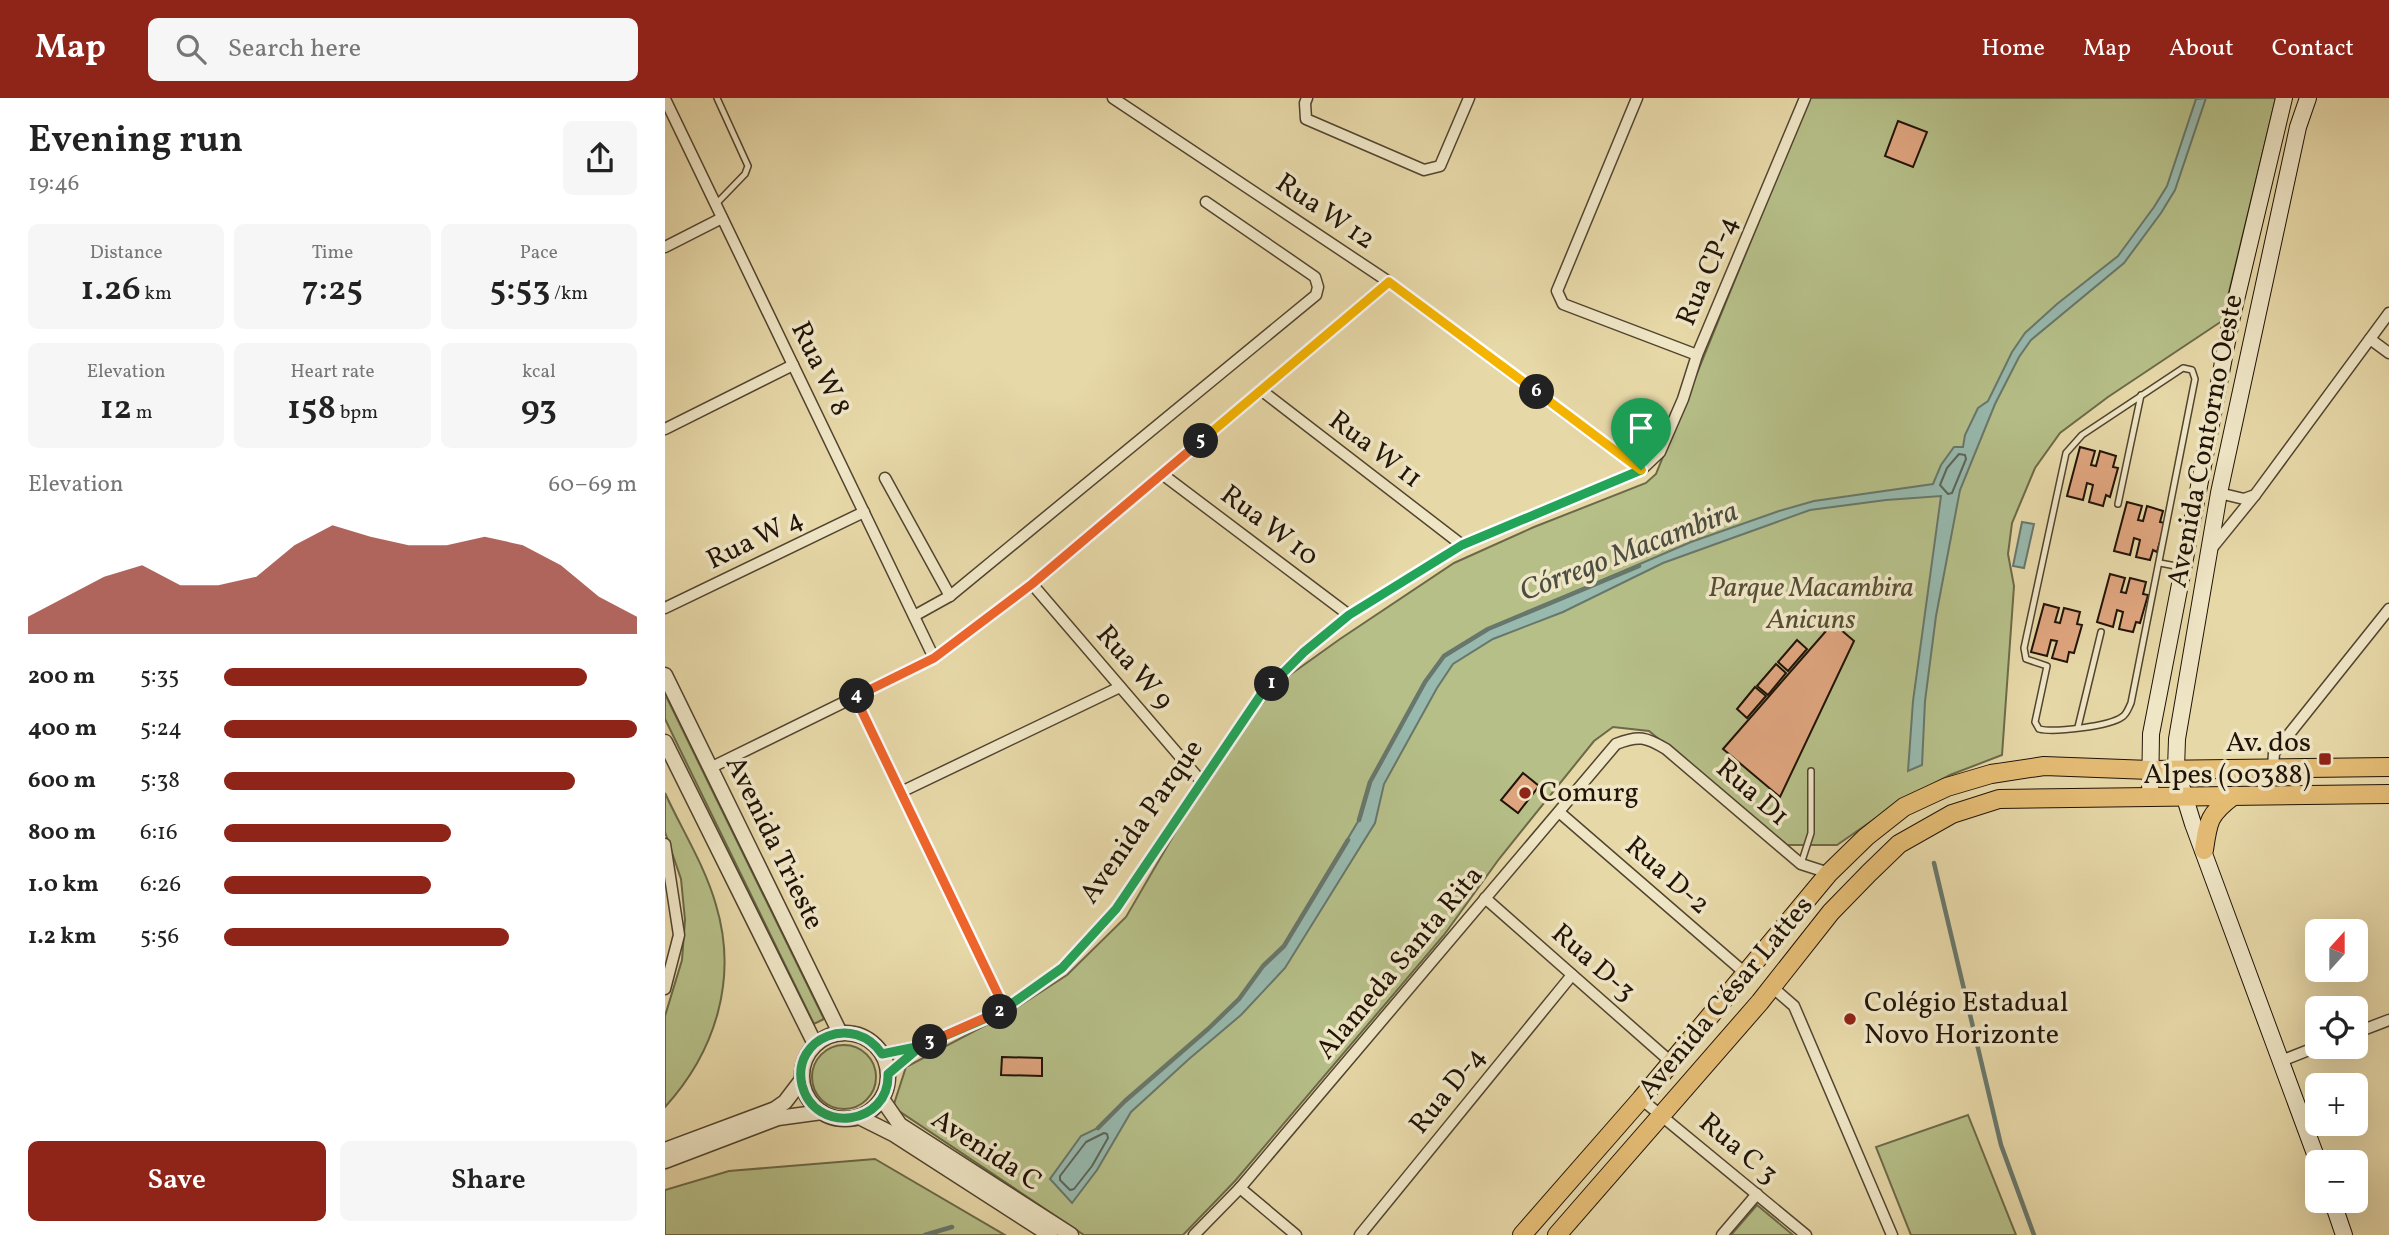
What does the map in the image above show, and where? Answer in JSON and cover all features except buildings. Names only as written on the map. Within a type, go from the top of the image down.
[{"type":"main road","name":"Avenida Contorno Oeste","points":[[2150,798],[2151,734],[2231,321],[2284,98]]},
{"type":"main road","name":"Avenida Contorno Oeste","points":[[2308,98],[2298,127],[2219,493],[2177,738],[2176,769],[2183,797],[2314,1150]]},
{"type":"main road","points":[[2231,321],[2255,325]]},
{"type":"main road","name":"Avenida César Lattes","points":[[1522,1235],[1641,1099],[1829,873],[1866,837],[1904,807],[1947,787],[1991,774],[2045,766],[2150,770],[2389,767]]},
{"type":"main road","name":"Avenida César Lattes","points":[[1557,1235],[1772,987],[1831,912],[1899,844],[1952,814],[1999,799],[2389,794]]},
{"type":"main road","points":[[2204,850],[2210,818],[2215,810],[2233,796]]},
{"type":"main road","points":[[2336,1213],[2344,1235]]},
{"type":"street","name":"Rua W 12","points":[[1113,98],[1389,282],[1641,470]]},
{"type":"street","points":[[1307,98],[1306,119],[1424,170],[1440,166],[1469,98]]},
{"type":"street","name":"Rua CP-4","points":[[1637,98],[1557,291],[1563,304],[1697,355],[1805,98]]},
{"type":"street","name":"Rua W 8","points":[[665,99],[934,658]]},
{"type":"street","points":[[914,616],[950,596],[1315,295],[1318,287],[1315,277],[1206,202]]},
{"type":"street","points":[[665,247],[722,218]]},
{"type":"street","points":[[710,768],[934,658],[1032,584],[1389,282]]},
{"type":"street","points":[[2210,551],[2255,495],[2389,313]]},
{"type":"street","points":[[2370,339],[2389,353]]},
{"type":"street","name":"Avenida Parque","points":[[882,1054],[921,1046],[1005,1009],[1062,968],[1116,909],[1262,693],[1304,652],[1349,615],[1462,545],[1641,470],[1660,452],[1683,399],[1697,355]]},
{"type":"street","points":[[665,429],[793,365]]},
{"type":"street","name":"Rua W 11","points":[[1261,390],[1462,545]]},
{"type":"street","name":"Rua W 10","points":[[1162,474],[1349,615]]},
{"type":"street","points":[[885,478],[950,596]]},
{"type":"street","points":[[2219,493],[2244,499],[2255,495]]},
{"type":"street","name":"Rua W 4","points":[[665,608],[864,512]]},
{"type":"street","name":"Rua W 9","points":[[1032,584],[1201,781]]},
{"type":"street","points":[[2273,767],[2274,753],[2389,608]]},
{"type":"street","name":"Avenida Trieste","points":[[665,675],[840,1033]]},
{"type":"street","points":[[901,792],[1120,687]]},
{"type":"street","points":[[855,697],[1005,1009]]},
{"type":"street","name":"Alameda Santa Rita","points":[[1194,1235],[1240,1188],[1616,744],[1633,737],[1650,739]]},
{"type":"street","name":"Rua D1","points":[[1650,739],[1666,749],[1801,864],[1829,873]]},
{"type":"street","name":"Avenida Trieste","points":[[665,742],[815,1044]]},
{"type":"street","name":"Rua D-2","points":[[1559,812],[1745,973]]},
{"type":"street","points":[[665,844],[679,935],[665,989]]},
{"type":"street","name":"Rua D-3","points":[[1485,898],[1671,1062]]},
{"type":"street","name":"Rua D-4","points":[[1360,1235],[1572,975]]},
{"type":"street","points":[[1772,987],[1794,1006],[1892,1235]]},
{"type":"street","points":[[2368,1028],[2389,1020]]},
{"type":"street","points":[[840,1033],[864,1037],[882,1054],[888,1074],[888,1084],[882,1099],[872,1110],[859,1117],[840,1119],[822,1112],[808,1099],[801,1081],[802,1066],[808,1052],[827,1036],[840,1033]]},
{"type":"street","name":"Avenida Parque","points":[[888,1074],[921,1046]]},
{"type":"street","points":[[2281,1061],[2305,1052]]},
{"type":"street","points":[[665,1150],[775,1109],[785,1102],[801,1081]]},
{"type":"street","name":"Avenida C","points":[[882,1099],[900,1125],[1071,1235]]},
{"type":"street","name":"Rua C 3","points":[[1641,1099],[1806,1235]]},
{"type":"street","points":[[665,1161],[778,1118],[822,1112]]},
{"type":"street","name":"Avenida C","points":[[859,1117],[895,1135],[1050,1235]]},
{"type":"street","points":[[1240,1188],[1296,1235]]},
{"type":"street","points":[[1722,1235],[1756,1194]]},
{"type":"lane","points":[[716,204],[745,174],[748,166],[717,98]]},
{"type":"lane","points":[[2183,368],[2192,370],[2195,374],[2160,563],[2130,703],[2125,715],[2115,721],[2044,731],[2036,726],[2047,666],[2026,659],[2024,648],[2066,453],[2082,435],[2141,395],[2183,368]]},
{"type":"lane","points":[[2119,504],[2141,395]]},
{"type":"lane","points":[[2160,563],[2184,568]]},
{"type":"lane","points":[[2078,727],[2101,632]]},
{"type":"lane","points":[[1801,864],[1811,833],[1811,771]]},
{"type":"green space","name":"Parque Macambira Anicuns","points":[[1809,98],[2276,98],[2222,321],[2108,397],[2060,433],[2035,468],[2012,523],[2008,554],[2014,586],[2002,755],[1950,775],[1899,802],[1837,845],[1787,845],[1649,731],[1613,727],[1594,741],[1499,859],[1444,935],[1235,1181],[1183,1235],[1084,1235],[893,1107],[906,1067],[1007,1014],[1067,975],[1126,917],[1207,778],[1243,727],[1280,682],[1454,563],[1534,527],[1646,483],[1656,474]]},
{"type":"green space","points":[[665,694],[824,1019],[814,1024],[665,719]]},
{"type":"green space","points":[[665,793],[700,862],[716,905],[724,959],[723,986],[709,1038],[698,1062],[665,1107],[665,1016],[682,960],[685,920],[681,879],[665,832]]},
{"type":"green space","points":[[844,1045],[867,1054],[876,1077],[867,1100],[844,1109],[821,1100],[812,1077],[821,1054]]},
{"type":"green space","points":[[1968,1115],[2016,1235],[1911,1235],[1876,1147]]},
{"type":"green space","points":[[875,1159],[1005,1235],[665,1235],[665,1190],[729,1171]]},
{"type":"green space","points":[[1757,1205],[1793,1235],[1731,1235]]},
{"type":"water","points":[[2206,98],[2175,190],[2161,213],[2124,263],[2031,340],[2019,357],[1995,404],[1960,490],[1936,616],[1925,701],[1922,765],[1908,771],[1913,701],[1941,496],[1810,510],[1663,563],[1563,612],[1493,639],[1453,664],[1437,688],[1384,784],[1375,823],[1285,968],[1241,1015],[1131,1112],[1097,1170],[1072,1203],[1050,1179],[1081,1136],[1098,1128],[1208,1029],[1284,946],[1360,818],[1370,782],[1425,682],[1444,656],[1488,629],[1691,542],[1779,511],[1814,501],[1933,484],[1941,465],[1954,447],[1963,447],[1965,435],[1978,408],[1988,401],[2012,352],[2025,333],[2118,256],[2154,207],[2167,186],[2196,99]]},
{"type":"water","points":[[2022,522],[2034,524],[2024,568],[2013,566]]},
{"type":"waterway","name":"Córrego Macambira","points":[[1359,820],[1370,782],[1425,682],[1444,656],[1488,629],[1639,566]]},
{"type":"waterway","name":"Córrego Macambira","points":[[1098,1128],[1239,999],[1263,966],[1284,946],[1348,840]]},
{"type":"waterway","points":[[1934,863],[2001,1145],[2034,1235]]},
{"type":"waterway","name":"Córrego Macambira","points":[[925,1235],[952,1227]]},
{"type":"place","name":"Av. dos Alpes (00388)","points":[[2325,759]]},
{"type":"place","name":"Comurg","points":[[1525,793]]},
{"type":"place","name":"Colégio Estadual Novo Horizonte","points":[[1850,1019]]},
{"type":"route","points":[[1641,470],[1389,282],[1032,584],[934,658],[855,697],[1005,1009],[921,1046],[888,1074],[888,1084],[882,1099],[868,1113],[840,1119],[826,1115],[811,1103],[803,1086],[802,1066],[812,1048],[827,1036],[845,1032],[859,1035],[872,1042],[882,1054],[921,1046],[1005,1009],[1062,968],[1116,909],[1262,693],[1304,652],[1349,615],[1462,545],[1641,470]]}]
